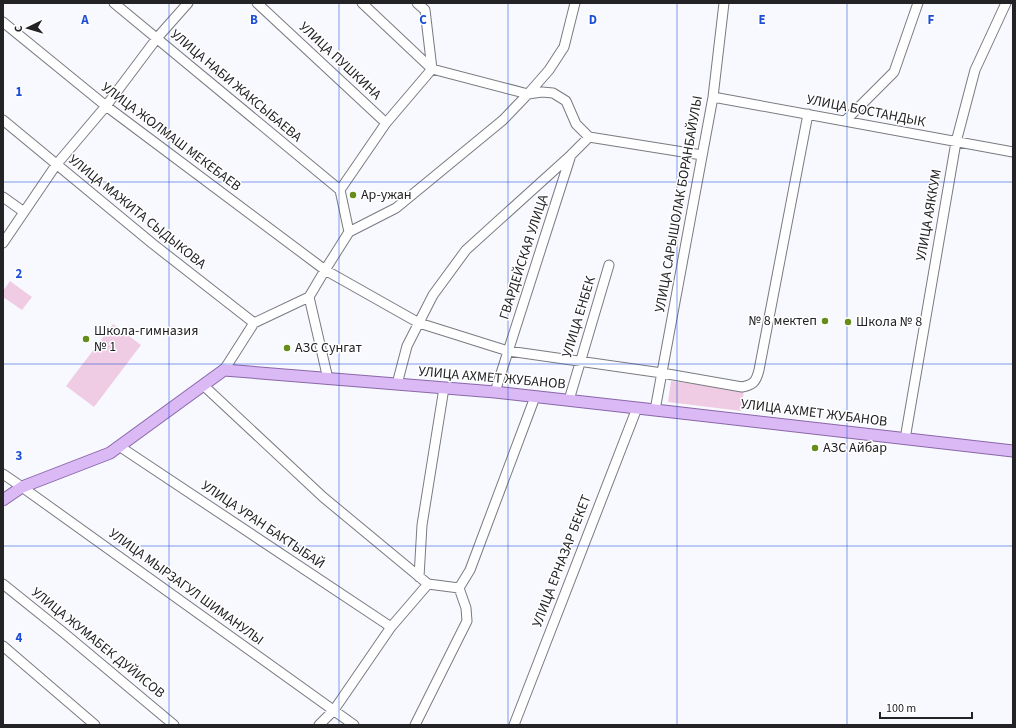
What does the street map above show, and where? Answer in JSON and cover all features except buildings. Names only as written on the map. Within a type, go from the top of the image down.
[{"type":"main road","name":"УЛИЦА АХМЕТ ЖУБАНОВ","points":[[224,370],[495,392],[1013,451]]},
{"type":"main road","points":[[3,500],[22,486],[110,453],[224,370]]},
{"type":"street","name":"УЛИЦА НАБИ ЖАКСЫБАЕВА","points":[[114,3],[340,190]]},
{"type":"street","points":[[3,243],[56,165],[106,106],[157,38],[188,3]]},
{"type":"street","name":"УЛИЦА ПУШКИНА","points":[[258,3],[386,123]]},
{"type":"street","points":[[362,3],[432,69],[528,94],[542,92],[553,93],[566,101],[576,124],[589,137],[702,155]]},
{"type":"street","points":[[349,232],[340,190],[386,123],[432,69],[425,10],[417,3]]},
{"type":"street","points":[[425,10],[432,3]]},
{"type":"street","points":[[224,370],[254,323],[309,297],[349,232],[396,208],[503,120],[528,94],[549,70],[564,47],[575,3]]},
{"type":"street","name":"УЛИЦА САРЫШОЛАК БОРАНБАЙУЛЫ","points":[[655,410],[713,97],[724,3]]},
{"type":"street","points":[[845,121],[894,72],[918,3]]},
{"type":"street","name":"УЛИЦА АЯККУМ","points":[[905,439],[956,142],[975,70],[1006,3]]},
{"type":"street","name":"УЛИЦА ЖОЛМАШ МЕКЕБАЕВ","points":[[3,22],[106,106],[325,270],[419,323],[508,350],[662,373],[742,387],[749,386],[758,377],[808,114]]},
{"type":"street","name":"УЛИЦА БОСТАНДЫК","points":[[713,97],[1013,152]]},
{"type":"street","name":"УЛИЦА МАЖИТА СЫДЫКОВА","points":[[3,120],[153,244],[254,323]]},
{"type":"street","name":"ГВАРДЕЙСКАЯ УЛИЦА","points":[[495,392],[571,155],[589,137]]},
{"type":"street","points":[[398,384],[407,346],[433,295],[466,250],[571,155]]},
{"type":"street","points":[[3,197],[24,212]]},
{"type":"street","name":"УЛИЦА ЕНБЕК","points":[[569,400],[609,265]]},
{"type":"street","points":[[309,297],[328,379]]},
{"type":"street","points":[[203,385],[323,497],[419,577],[428,584],[459,588]]},
{"type":"street","points":[[419,577],[422,525],[444,388]]},
{"type":"street","points":[[459,588],[470,570],[535,397]]},
{"type":"street","name":"УЛИЦА ЕРНАЗАР БЕКЕТ","points":[[514,725],[637,408]]},
{"type":"street","name":"УЛИЦА УРАН БАКТЫБАЙ","points":[[119,446],[391,627]]},
{"type":"street","name":"УЛИЦА МЫРЗАГУЛ ШИМАНУЛЫ","points":[[3,474],[22,486],[334,710]]},
{"type":"street","name":"УЛИЦА ЖУМАБЕК ДУЙИСОВ","points":[[3,584],[174,725]]},
{"type":"street","points":[[319,725],[334,710],[391,627],[428,584]]},
{"type":"street","points":[[415,725],[467,621],[466,608],[459,588]]},
{"type":"street","points":[[3,646],[95,725]]},
{"type":"street","points":[[334,710],[354,725]]},
{"type":"shaded area","points":[[10,281],[32,297],[22,310],[3,297],[3,291]]},
{"type":"shaded area","points":[[113,324],[141,345],[94,407],[66,386]]},
{"type":"shaded area","points":[[671,381],[744,390],[741,411],[668,402]]},
{"type":"place","name":"Ар-ужан","points":[[353,195]]},
{"type":"place","name":"№ 8 мектеп","points":[[825,321]]},
{"type":"place","name":"Школа № 8","points":[[848,322]]},
{"type":"place","name":"Школа-гимназия № 1","points":[[86,339]]},
{"type":"place","name":"АЗС Сунгат","points":[[287,348]]},
{"type":"place","name":"АЗС Айбар","points":[[815,448]]}]
